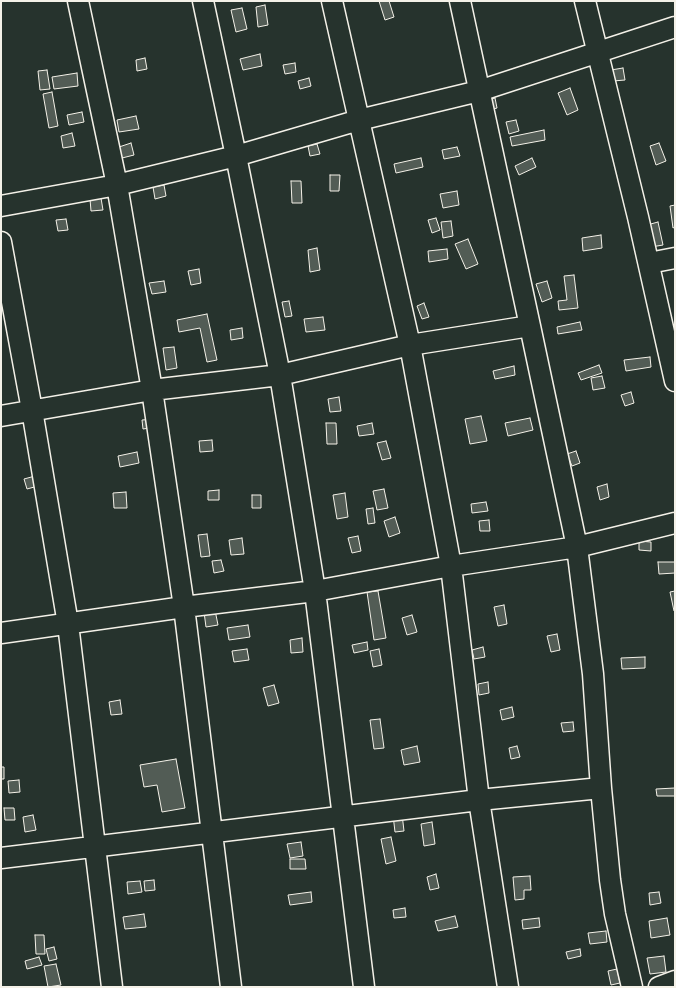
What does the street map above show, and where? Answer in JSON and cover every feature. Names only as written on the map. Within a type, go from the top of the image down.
[{"type":"street","points":[[78,1],[117,184],[152,390],[184,607],[231,987]]},
{"type":"street","points":[[203,1],[280,375],[315,591],[364,987]]},
{"type":"street","points":[[332,1],[410,345],[451,566],[479,800],[508,987]]},
{"type":"street","points":[[460,1],[577,547],[593,674],[601,788],[610,880],[615,914],[632,987]]},
{"type":"street","points":[[585,1],[596,52],[649,263],[675,381]]},
{"type":"street","points":[[1,206],[117,184],[236,156],[359,120],[479,92],[675,27]]},
{"type":"street","points":[[1,242],[32,410],[68,624],[112,987]]},
{"type":"street","points":[[649,263],[675,258]]},
{"type":"street","points":[[1,416],[152,390],[280,375],[410,345],[530,326]]},
{"type":"street","points":[[1,633],[184,607],[315,591],[451,566],[577,547],[675,523]]},
{"type":"street","points":[[1,858],[479,800],[601,788]]},
{"type":"street","points":[[659,987],[675,981]]},
{"type":"building","points":[[379,1],[389,1],[394,17],[385,20]]},
{"type":"building","points":[[265,5],[268,25],[258,27],[256,7]]},
{"type":"building","points":[[242,8],[247,29],[236,32],[231,10]]},
{"type":"building","points":[[260,54],[262,66],[243,70],[240,59]]},
{"type":"building","points":[[145,58],[147,69],[137,71],[136,60]]},
{"type":"building","points":[[295,63],[296,72],[285,74],[283,65]]},
{"type":"building","points":[[623,68],[625,80],[613,81],[611,70]]},
{"type":"building","points":[[47,70],[50,89],[40,90],[38,71]]},
{"type":"building","points":[[77,73],[78,86],[54,89],[52,77]]},
{"type":"building","points":[[309,78],[311,86],[300,89],[298,81]]},
{"type":"building","points":[[570,88],[578,110],[567,115],[558,93]]},
{"type":"building","points":[[52,92],[58,126],[49,128],[43,94]]},
{"type":"building","points":[[495,98],[497,108],[486,111],[483,101]]},
{"type":"building","points":[[82,112],[84,122],[69,125],[67,115]]},
{"type":"building","points":[[136,116],[139,129],[119,132],[117,120]]},
{"type":"building","points":[[516,120],[519,131],[509,134],[506,122]]},
{"type":"building","points":[[544,130],[545,140],[512,146],[510,137]]},
{"type":"building","points":[[72,133],[75,146],[63,148],[61,136]]},
{"type":"building","points":[[131,143],[134,155],[122,158],[119,147]]},
{"type":"building","points":[[659,143],[666,161],[656,165],[650,146]]},
{"type":"building","points":[[317,144],[320,154],[310,156],[308,146]]},
{"type":"building","points":[[457,147],[460,156],[444,159],[442,150]]},
{"type":"building","points":[[421,158],[423,167],[396,173],[394,164]]},
{"type":"building","points":[[532,158],[536,167],[519,175],[515,166]]},
{"type":"building","points":[[330,175],[340,175],[339,191],[330,191]]},
{"type":"building","points":[[291,181],[301,181],[302,203],[292,203]]},
{"type":"building","points":[[164,185],[166,196],[155,199],[153,187]]},
{"type":"building","points":[[457,191],[459,205],[443,208],[440,194]]},
{"type":"building","points":[[101,198],[103,210],[91,211],[90,199]]},
{"type":"building","points":[[675,205],[675,227],[673,228],[670,206]]},
{"type":"building","points":[[436,218],[440,230],[432,233],[428,220]]},
{"type":"building","points":[[66,219],[68,230],[58,231],[56,220]]},
{"type":"building","points":[[451,221],[453,236],[443,238],[441,222]]},
{"type":"building","points":[[658,222],[663,245],[651,247],[647,225]]},
{"type":"building","points":[[601,235],[602,248],[583,251],[582,238]]},
{"type":"building","points":[[468,239],[478,264],[466,269],[455,244]]},
{"type":"building","points":[[317,248],[320,270],[310,272],[308,250]]},
{"type":"building","points":[[447,249],[448,259],[429,262],[428,251]]},
{"type":"building","points":[[199,269],[201,283],[191,285],[188,271]]},
{"type":"building","points":[[574,275],[578,308],[559,310],[558,301],[567,300],[564,276]]},
{"type":"building","points":[[164,281],[166,292],[152,294],[149,283]]},
{"type":"building","points":[[547,281],[552,298],[542,302],[536,284]]},
{"type":"building","points":[[289,301],[292,316],[285,317],[282,302]]},
{"type":"building","points":[[424,303],[429,317],[422,319],[417,306]]},
{"type":"building","points":[[207,314],[217,360],[207,362],[200,328],[179,332],[177,320]]},
{"type":"building","points":[[323,317],[325,330],[306,332],[304,319]]},
{"type":"building","points":[[580,322],[582,330],[558,334],[557,327]]},
{"type":"building","points":[[242,328],[243,338],[231,340],[230,330]]},
{"type":"building","points":[[174,347],[177,368],[166,370],[163,348]]},
{"type":"building","points":[[650,357],[651,367],[626,371],[624,360]]},
{"type":"building","points":[[599,365],[602,373],[581,380],[578,373]]},
{"type":"building","points":[[514,366],[515,375],[495,379],[493,371]]},
{"type":"building","points":[[602,376],[605,388],[593,390],[591,378]]},
{"type":"building","points":[[631,392],[634,403],[625,406],[621,395]]},
{"type":"building","points":[[339,397],[341,411],[330,412],[328,399]]},
{"type":"building","points":[[481,416],[487,441],[470,444],[465,419]]},
{"type":"building","points":[[530,418],[533,430],[508,436],[505,423]]},
{"type":"building","points":[[155,419],[156,427],[143,429],[142,420]]},
{"type":"building","points":[[326,423],[336,423],[337,444],[327,444]]},
{"type":"building","points":[[372,423],[374,434],[359,436],[357,426]]},
{"type":"building","points":[[212,440],[213,451],[200,452],[199,441]]},
{"type":"building","points":[[386,441],[391,458],[382,460],[377,443]]},
{"type":"building","points":[[576,451],[580,463],[572,466],[567,454]]},
{"type":"building","points":[[137,452],[139,463],[120,467],[118,456]]},
{"type":"building","points":[[35,476],[38,486],[27,489],[24,479]]},
{"type":"building","points":[[607,484],[609,497],[600,500],[597,487]]},
{"type":"building","points":[[384,489],[388,508],[377,510],[373,491]]},
{"type":"building","points":[[219,490],[219,500],[208,500],[208,491]]},
{"type":"building","points":[[126,492],[127,508],[114,508],[113,493]]},
{"type":"building","points":[[345,493],[348,517],[337,519],[333,495]]},
{"type":"building","points":[[252,495],[261,495],[261,508],[252,508]]},
{"type":"building","points":[[486,502],[488,511],[472,513],[471,504]]},
{"type":"building","points":[[373,508],[375,523],[368,524],[366,509]]},
{"type":"building","points":[[395,517],[400,533],[389,537],[384,521]]},
{"type":"building","points":[[489,520],[490,531],[480,531],[479,521]]},
{"type":"building","points":[[207,534],[210,556],[201,557],[198,535]]},
{"type":"building","points":[[358,536],[361,551],[352,553],[348,538]]},
{"type":"building","points":[[242,538],[244,554],[231,555],[229,540]]},
{"type":"building","points":[[639,541],[651,542],[651,551],[639,550]]},
{"type":"building","points":[[221,560],[224,571],[214,573],[212,561]]},
{"type":"building","points":[[658,562],[675,562],[675,573],[659,574]]},
{"type":"building","points":[[378,591],[386,638],[374,640],[367,592]]},
{"type":"building","points":[[675,591],[675,611],[674,611],[670,592]]},
{"type":"building","points":[[504,605],[507,624],[498,626],[494,607]]},
{"type":"building","points":[[215,610],[218,625],[206,627],[204,612]]},
{"type":"building","points":[[412,615],[417,632],[407,635],[402,618]]},
{"type":"building","points":[[248,625],[250,637],[229,640],[227,628]]},
{"type":"building","points":[[557,634],[560,650],[551,652],[547,636]]},
{"type":"building","points":[[302,638],[303,652],[291,653],[290,640]]},
{"type":"building","points":[[367,642],[368,650],[354,653],[352,645]]},
{"type":"building","points":[[483,647],[485,657],[474,659],[472,650]]},
{"type":"building","points":[[247,649],[249,660],[234,662],[232,651]]},
{"type":"building","points":[[379,649],[382,665],[373,667],[370,651]]},
{"type":"building","points":[[645,657],[645,668],[622,669],[621,658]]},
{"type":"building","points":[[488,682],[489,693],[479,695],[478,684]]},
{"type":"building","points":[[274,685],[279,703],[268,706],[263,688]]},
{"type":"building","points":[[120,700],[122,714],[111,715],[109,702]]},
{"type":"building","points":[[512,707],[514,717],[502,720],[500,710]]},
{"type":"building","points":[[380,719],[384,748],[374,749],[370,720]]},
{"type":"building","points":[[573,722],[574,731],[563,732],[561,723]]},
{"type":"building","points":[[417,746],[420,762],[404,765],[401,750]]},
{"type":"building","points":[[517,746],[520,757],[511,759],[509,748]]},
{"type":"building","points":[[176,759],[185,808],[162,812],[157,785],[144,787],[140,765]]},
{"type":"building","points":[[1,767],[4,767],[4,779],[1,779]]},
{"type":"building","points":[[19,780],[20,792],[9,793],[8,781]]},
{"type":"building","points":[[675,788],[675,796],[657,796],[656,789]]},
{"type":"building","points":[[4,808],[14,808],[15,820],[5,820]]},
{"type":"building","points":[[402,814],[404,831],[395,832],[393,815]]},
{"type":"building","points":[[33,815],[36,830],[25,832],[23,817]]},
{"type":"building","points":[[432,822],[435,844],[424,846],[421,824]]},
{"type":"building","points":[[391,837],[396,861],[386,864],[381,839]]},
{"type":"building","points":[[301,842],[303,856],[290,858],[287,844]]},
{"type":"building","points":[[290,859],[305,859],[306,869],[290,869]]},
{"type":"building","points":[[436,874],[439,888],[430,890],[427,877]]},
{"type":"building","points":[[530,876],[531,890],[524,890],[524,899],[515,900],[513,877]]},
{"type":"building","points":[[154,880],[155,890],[145,891],[144,881]]},
{"type":"building","points":[[140,881],[142,892],[128,894],[127,882]]},
{"type":"building","points":[[311,892],[312,902],[290,905],[288,895]]},
{"type":"building","points":[[659,892],[661,903],[650,905],[649,893]]},
{"type":"building","points":[[405,908],[406,917],[394,918],[393,910]]},
{"type":"building","points":[[144,914],[146,927],[125,929],[123,917]]},
{"type":"building","points":[[455,916],[458,927],[438,931],[435,921]]},
{"type":"building","points":[[539,918],[540,927],[523,929],[522,920]]},
{"type":"building","points":[[667,918],[670,935],[651,938],[649,921]]},
{"type":"building","points":[[606,931],[607,942],[590,944],[588,933]]},
{"type":"building","points":[[35,935],[44,935],[45,954],[36,954]]},
{"type":"building","points":[[54,947],[57,959],[49,961],[46,949]]},
{"type":"building","points":[[580,949],[581,956],[568,959],[566,952]]},
{"type":"building","points":[[664,956],[666,972],[650,974],[647,958]]},
{"type":"building","points":[[39,957],[42,965],[27,969],[25,961]]},
{"type":"building","points":[[56,964],[61,985],[48,987],[44,966]]},
{"type":"building","points":[[617,969],[620,983],[611,985],[608,971]]}]
